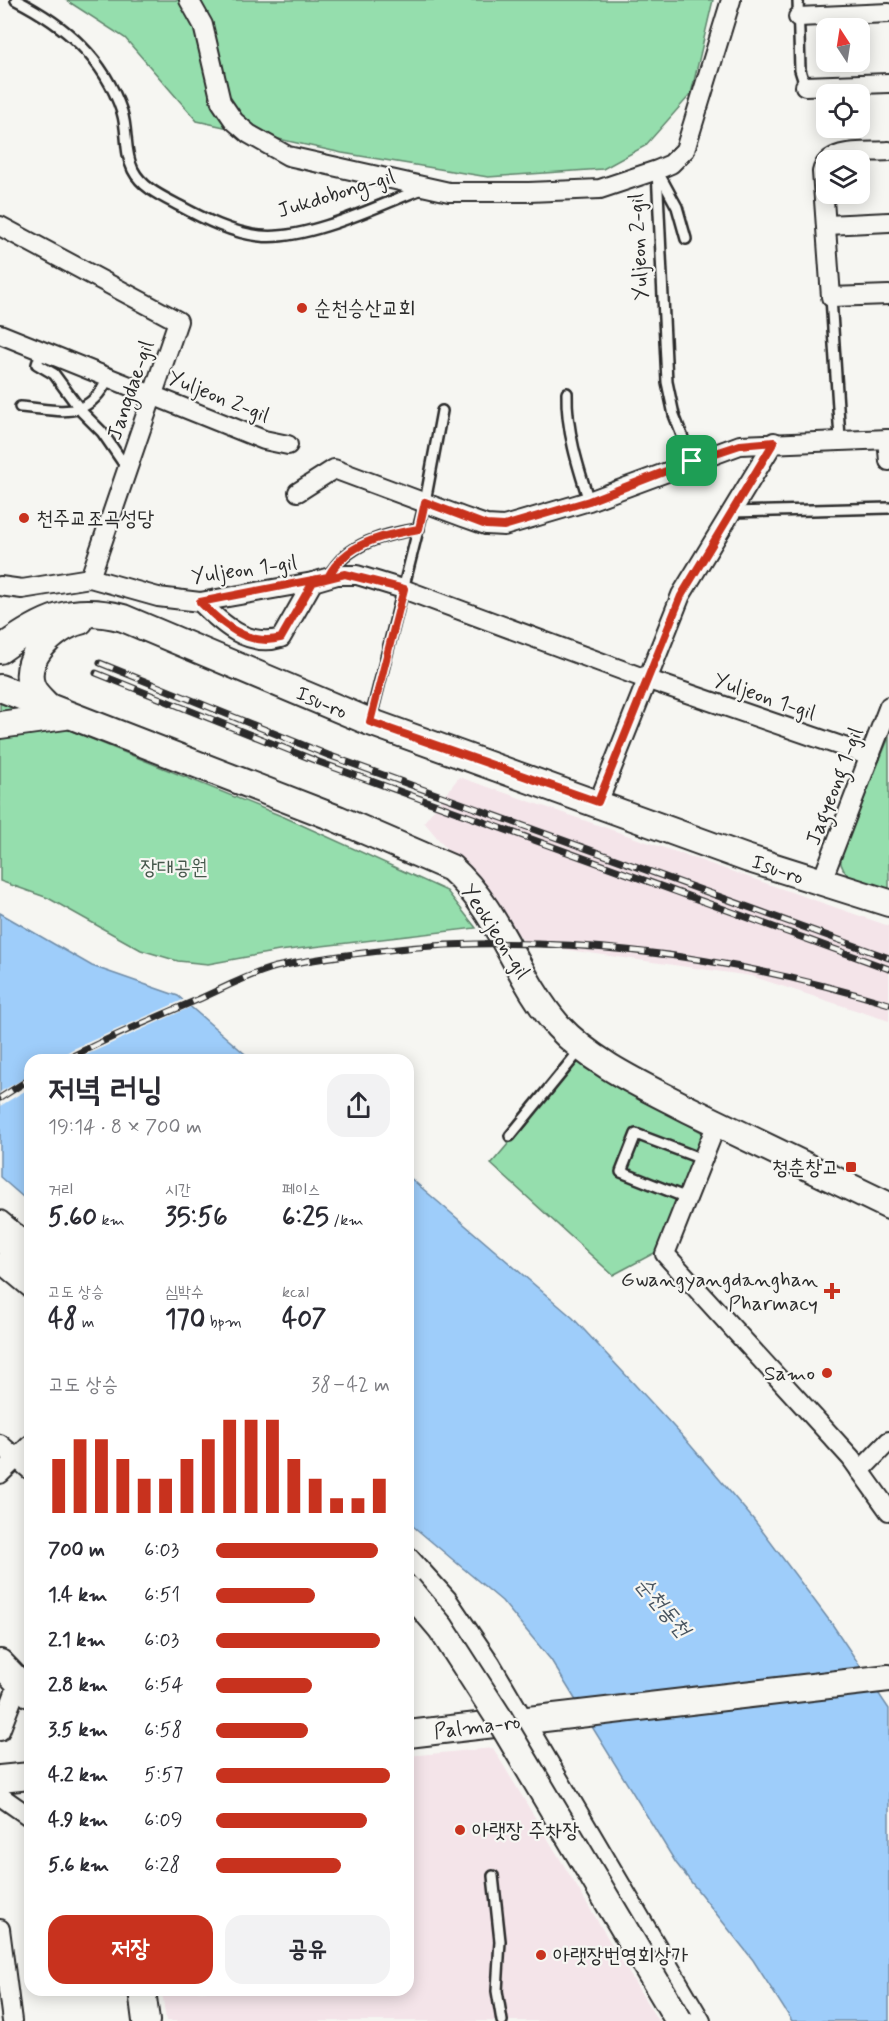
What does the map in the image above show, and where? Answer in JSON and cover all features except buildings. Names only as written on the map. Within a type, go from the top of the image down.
[{"type":"main road","name":"Isu-ro","points":[[0,650],[31,627],[60,616],[86,611],[123,618],[370,722],[821,883],[889,903]]},
{"type":"main road","points":[[59,712],[34,691],[30,676],[32,661],[63,626],[92,619],[123,618]]},
{"type":"main road","name":"Yeokjeon-gil","points":[[0,688],[338,819],[451,868],[466,881],[483,903],[545,1009],[559,1027],[582,1047],[634,1081],[889,1206]]},
{"type":"main road","points":[[0,725],[59,712]]},
{"type":"main road","points":[[0,1239],[24,1258]]},
{"type":"main road","points":[[0,1248],[24,1268]]},
{"type":"main road","points":[[414,1584],[444,1617],[475,1663],[690,2021]]},
{"type":"main road","points":[[414,1596],[441,1628],[497,1715],[679,2021]]},
{"type":"main road","points":[[0,1663],[24,1685]]},
{"type":"main road","name":"Palma-ro","points":[[414,1733],[889,1678]]},
{"type":"main road","points":[[0,1779],[24,1777]]},
{"type":"main road","points":[[143,1996],[146,2021]]},
{"type":"street","name":"Jukdobong-gil","points":[[189,0],[203,26],[221,102],[234,122],[249,134],[288,156],[449,192],[600,189],[671,164],[685,150],[731,0]]},
{"type":"street","points":[[798,8],[889,13]]},
{"type":"street","points":[[805,86],[889,83]]},
{"type":"street","points":[[889,152],[833,155],[824,162],[822,172],[831,297],[889,295]]},
{"type":"street","points":[[827,225],[889,222]]},
{"type":"street","name":"Jangdae-gil","points":[[0,226],[178,321],[126,467],[90,578]]},
{"type":"street","name":"Yuljeon 2-gil","points":[[0,334],[264,440],[288,445]]},
{"type":"street","points":[[298,492],[334,469],[486,525],[504,526],[589,501],[740,445],[840,439],[888,439],[889,461]]},
{"type":"street","points":[[598,802],[681,596],[774,442]]},
{"type":"street","name":"Yuljeon 1-gil","points":[[90,578],[158,597],[200,602],[345,574],[357,575],[404,589],[646,679],[870,756]]},
{"type":"street","points":[[0,586],[22,589],[90,578]]},
{"type":"street","points":[[200,602],[233,631],[267,642],[281,638],[321,580]]},
{"type":"street","name":"Jagyeong 1-gil","points":[[821,883],[889,706]]},
{"type":"street","points":[[717,1123],[665,1254],[860,1471],[889,1510]]},
{"type":"street","points":[[0,1220],[24,1240]]},
{"type":"street","points":[[0,1263],[24,1282]]},
{"type":"street","points":[[860,1471],[889,1441]]},
{"type":"street","points":[[0,1444],[24,1465]]},
{"type":"street","points":[[0,1474],[24,1451]]},
{"type":"street","points":[[414,1562],[438,1588],[535,1719],[700,2021]]},
{"type":"street","points":[[414,1613],[456,1666],[488,1725],[666,2021]]},
{"type":"street","points":[[0,1731],[24,1690]]},
{"type":"street","points":[[0,1796],[24,1813]]},
{"type":"street","points":[[0,1929],[12,2021]]},
{"type":"lane","name":"Jukdobong-gil","points":[[16,0],[74,36],[96,60],[112,87],[122,114],[129,160],[138,179],[154,192],[207,220],[260,236],[289,235],[353,215],[429,186]]},
{"type":"lane","points":[[798,8],[800,70],[805,86]]},
{"type":"lane","points":[[657,170],[677,207],[686,239]]},
{"type":"lane","name":"Yuljeon 2-gil","points":[[657,170],[667,382],[674,415],[692,461]]},
{"type":"lane","points":[[831,297],[840,439]]},
{"type":"lane","points":[[42,350],[37,364],[54,374],[79,409],[102,432],[126,467]]},
{"type":"lane","points":[[20,407],[79,409],[96,398],[109,377]]},
{"type":"lane","points":[[567,393],[566,409],[577,464],[589,501]]},
{"type":"lane","points":[[370,722],[419,529],[441,411]]},
{"type":"lane","points":[[732,512],[889,508]]},
{"type":"lane","points":[[321,580],[353,549],[385,535],[419,529]]},
{"type":"lane","points":[[510,1136],[582,1047]]},
{"type":"lane","points":[[687,1198],[621,1172],[636,1134],[702,1160]]},
{"type":"lane","points":[[493,1876],[500,1941],[497,1991],[502,2021]]},
{"type":"shaded area","points":[[459,777],[889,926],[889,1021],[751,976],[526,944],[424,822]]},
{"type":"shaded area","points":[[493,1748],[658,2021],[166,2021],[163,1996],[414,1996],[414,1755]]},
{"type":"green space","points":[[66,0],[713,0],[691,94],[645,146],[603,169],[488,177],[342,153],[197,121],[125,38]]},
{"type":"green space","name":"장대공원","points":[[0,702],[284,817],[447,891],[476,928],[279,951],[208,964],[178,961],[141,950],[48,898],[0,881]]},
{"type":"green space","points":[[889,737],[889,891],[865,885],[851,878],[842,866],[840,858]]},
{"type":"green space","points":[[578,1062],[703,1133],[660,1250],[613,1275],[491,1164]]},
{"type":"water","points":[[0,913],[92,966],[178,996],[245,1054],[24,1054],[24,1198],[0,1177]]},
{"type":"water","name":"순천동천","points":[[414,1181],[573,1318],[686,1440],[754,1520],[832,1624],[889,1709],[889,2021],[792,2021],[753,1960],[676,1863],[551,1660],[502,1601],[414,1527]]},
{"type":"pier","points":[[185,999],[193,1006],[88,1054],[64,1054]]},
{"type":"pier","points":[[24,1078],[24,1092],[0,1106],[0,1092]]},
{"type":"railway","points":[[100,663],[328,755],[889,958]]},
{"type":"railway","points":[[96,673],[319,762],[889,969]]},
{"type":"railway","points":[[77,1054],[246,978],[276,967],[346,955],[452,945],[578,946],[704,960],[766,972],[889,1004]]},
{"type":"railway","points":[[0,1098],[24,1083]]},
{"type":"place","name":"순천승산교회","points":[[302,308]]},
{"type":"place","name":"천주교조곡성당","points":[[24,518]]},
{"type":"place","name":"청춘창고","points":[[851,1167]]},
{"type":"place","name":"Gwangyangdanghan Pharmacy","points":[[832,1291]]},
{"type":"place","name":"Samo","points":[[827,1373]]},
{"type":"place","name":"아랫장 주차장","points":[[460,1830]]},
{"type":"place","name":"아랫장번영회상가","points":[[541,1955]]},
{"type":"route","points":[[692,461],[589,501],[504,526],[486,525],[425,502],[419,529],[385,535],[353,549],[336,563],[328,577],[313,582],[200,602],[233,631],[267,642],[281,638],[313,582],[345,574],[369,578],[404,589],[370,722],[598,802],[681,596],[774,442],[740,445],[692,461]]}]
